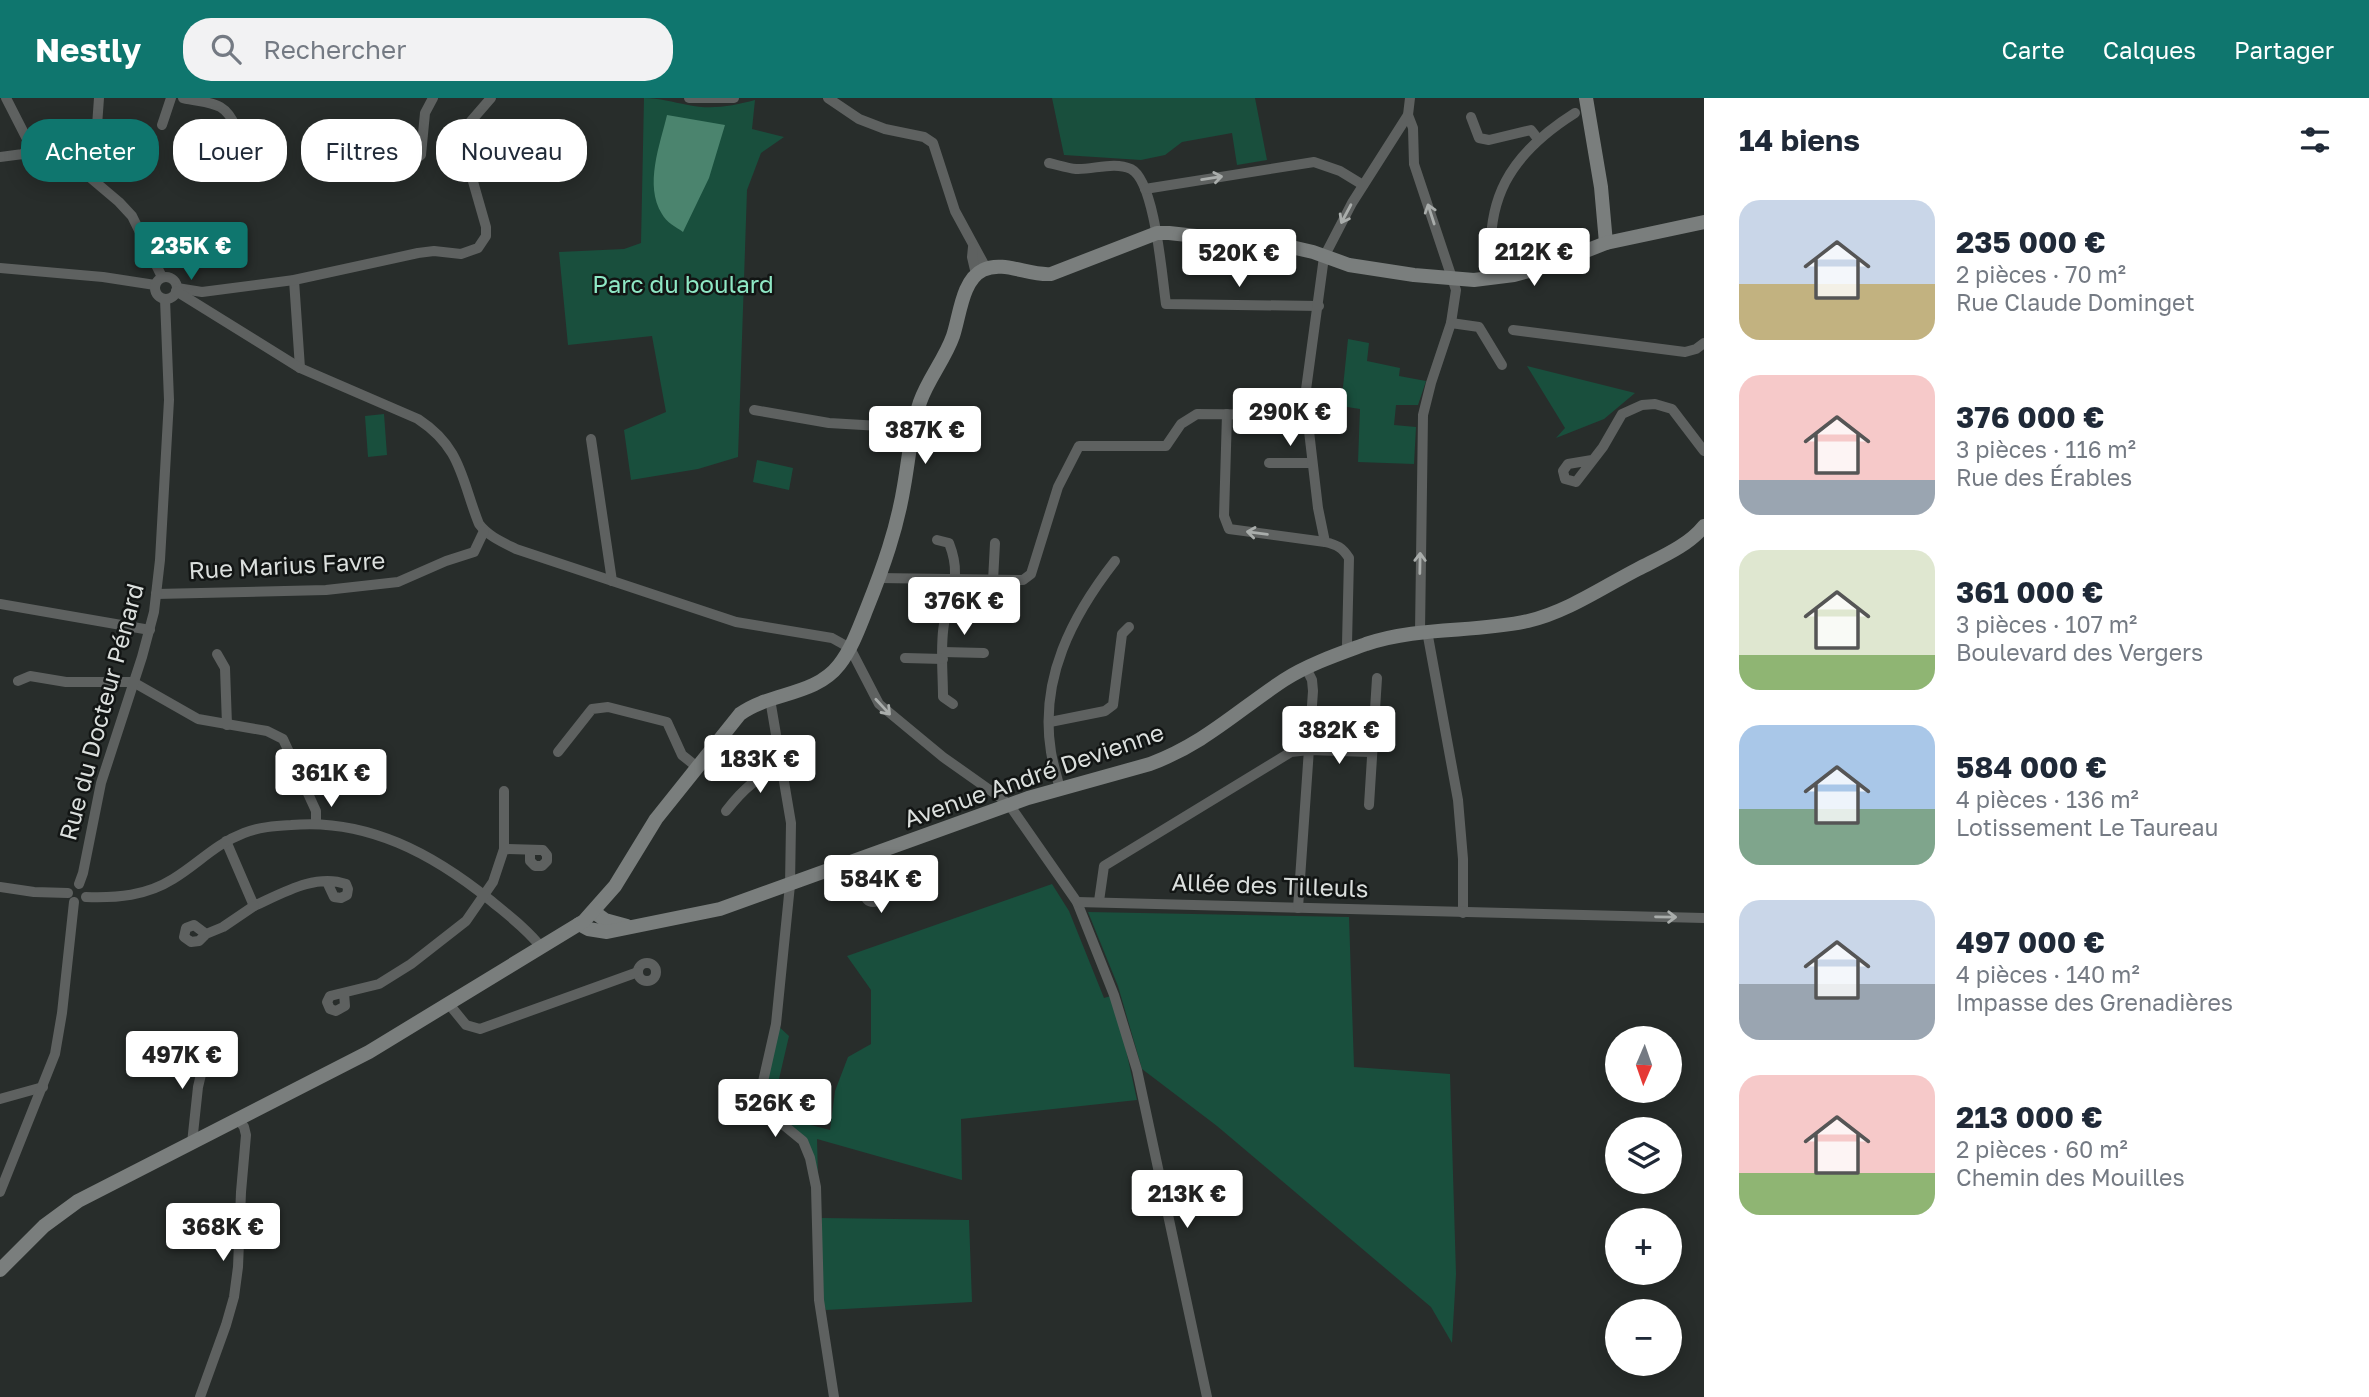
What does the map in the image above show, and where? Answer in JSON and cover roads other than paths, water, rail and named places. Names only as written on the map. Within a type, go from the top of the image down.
[{"type":"main road","points":[[1586,98],[1601,187],[1606,243]]},
{"type":"main road","points":[[0,1270],[44,1226],[78,1201],[369,1052],[579,924],[594,912],[615,886],[656,819],[740,714],[753,705],[820,682],[837,667],[850,648],[894,535],[920,402],[951,340],[965,295],[981,271],[998,266],[1039,275],[1051,274],[1157,233],[1287,246],[1349,265],[1384,271],[1493,279],[1550,265],[1606,243],[1704,222]]},
{"type":"main road","name":"Avenue André Devienne","points":[[579,924],[588,929],[607,932],[720,909],[1060,789],[1150,764],[1178,753],[1235,718],[1283,681],[1306,668],[1370,643],[1423,631],[1509,624],[1546,616],[1676,549],[1704,526]]},
{"type":"main road","points":[[594,912],[605,920],[628,926]]},
{"type":"street","points":[[6,98],[21,127]]},
{"type":"street","points":[[98,119],[99,98]]},
{"type":"street","points":[[162,125],[171,98]]},
{"type":"street","points":[[183,98],[225,108],[233,119]]},
{"type":"street","points":[[422,144],[425,113],[433,98]]},
{"type":"street","points":[[176,289],[202,292],[294,280],[418,253],[434,251],[461,254],[478,248],[486,236],[486,227],[464,150],[465,128],[491,98]]},
{"type":"street","points":[[689,98],[734,98]]},
{"type":"street","points":[[828,98],[871,124],[924,137],[933,143],[955,211],[979,254],[981,271]]},
{"type":"street","points":[[1325,542],[1305,397],[1324,257],[1363,185],[1408,115],[1410,98]]},
{"type":"street","points":[[1493,279],[1490,239],[1501,191],[1516,166],[1538,139],[1575,113]]},
{"type":"street","points":[[1408,115],[1413,128],[1414,164],[1456,290],[1451,323],[1423,415],[1423,631],[1458,800],[1463,859],[1463,913]]},
{"type":"street","points":[[1471,117],[1479,138],[1489,140],[1531,130],[1538,139]]},
{"type":"street","points":[[0,157],[21,154]]},
{"type":"street","points":[[1145,189],[1314,162],[1363,185]]},
{"type":"street","points":[[1049,163],[1075,169],[1118,166],[1130,169],[1141,177],[1157,233],[1166,304],[1319,306]]},
{"type":"street","points":[[95,182],[132,216],[159,281],[157,294],[165,299],[174,295],[176,289]]},
{"type":"street","points":[[0,268],[159,281],[172,278],[176,289],[300,368],[418,419],[435,430],[457,459],[479,524],[484,531],[516,549],[736,622],[832,638],[850,648],[879,704],[943,757],[1010,806],[1077,902],[1114,995],[1137,1070],[1207,1397]]},
{"type":"street","points":[[294,280],[300,368]]},
{"type":"street","name":"Rue du Docteur Pénard","points":[[79,884],[101,783],[150,629],[156,594],[169,400],[165,299]]},
{"type":"street","points":[[1451,323],[1479,327],[1502,365]]},
{"type":"street","points":[[1513,330],[1685,352],[1704,343]]},
{"type":"street","points":[[1592,460],[1614,432],[1622,414],[1642,405],[1655,404],[1672,409],[1704,451]]},
{"type":"street","points":[[754,410],[829,423],[914,428]]},
{"type":"street","points":[[879,578],[1020,581],[1031,574],[1058,487],[1080,446],[1160,447],[1171,441],[1181,424],[1196,414],[1306,415]]},
{"type":"street","points":[[1227,414],[1224,516],[1229,529],[1325,542],[1336,544],[1343,549],[1349,558],[1347,643],[1351,650]]},
{"type":"street","points":[[591,439],[612,582]]},
{"type":"street","points":[[1269,463],[1312,463]]},
{"type":"street","name":"Rue Marius Favre","points":[[156,594],[326,590],[398,582],[474,552],[484,531]]},
{"type":"street","points":[[937,540],[949,543],[955,558],[954,590],[944,624],[943,656],[943,697],[953,704]]},
{"type":"street","points":[[993,581],[995,543]]},
{"type":"street","points":[[1060,789],[1051,751],[1053,679],[1063,645],[1077,614],[1115,561]]},
{"type":"street","points":[[0,604],[150,629]]},
{"type":"street","points":[[1050,722],[1105,711],[1112,705],[1122,634],[1129,627]]},
{"type":"street","points":[[905,658],[984,653]]},
{"type":"street","points":[[217,654],[225,668],[227,725]]},
{"type":"street","points":[[1298,908],[1312,686],[1306,668]]},
{"type":"street","points":[[18,681],[30,676],[66,682],[133,682],[198,719],[267,731],[283,739],[316,811],[316,822]]},
{"type":"street","points":[[1369,804],[1377,678]]},
{"type":"street","points":[[770,699],[791,823],[790,885],[776,1024],[760,1095],[764,1108],[803,1141],[810,1158],[816,1187],[820,1311],[835,1397]]},
{"type":"street","points":[[558,752],[592,709],[608,707],[667,722],[682,755],[697,767]]},
{"type":"street","points":[[1099,901],[1104,866],[1291,752],[1371,752]]},
{"type":"street","points":[[726,811],[755,779],[783,766]]},
{"type":"street","points":[[344,993],[379,984],[411,964],[466,921],[494,882],[504,849],[504,791]]},
{"type":"street","points":[[86,897],[111,898],[156,888],[175,878],[226,841],[248,831],[316,822],[371,832],[392,839],[452,872],[533,936],[541,947]]},
{"type":"street","points":[[226,841],[254,906]]},
{"type":"street","points":[[504,849],[530,850]]},
{"type":"street","points":[[861,859],[870,886]]},
{"type":"street","points":[[206,934],[223,927],[254,906],[314,882],[327,882]]},
{"type":"street","points":[[0,887],[71,898],[81,902],[86,897],[86,890],[79,884],[72,885],[71,898],[62,1013],[55,1054],[0,1192]]},
{"type":"street","name":"Allée des Tilleuls","points":[[1077,902],[1704,918]]},
{"type":"street","points":[[448,1003],[466,1025],[480,1028],[638,972]]},
{"type":"street","points":[[192,1143],[198,1087],[208,1045]]},
{"type":"street","points":[[0,1099],[43,1087]]},
{"type":"street","points":[[200,1397],[226,1325],[238,1267],[246,1135],[239,1120]]},
{"type":"park label","name":"Parc du boulard","points":[[683,285]]}]
